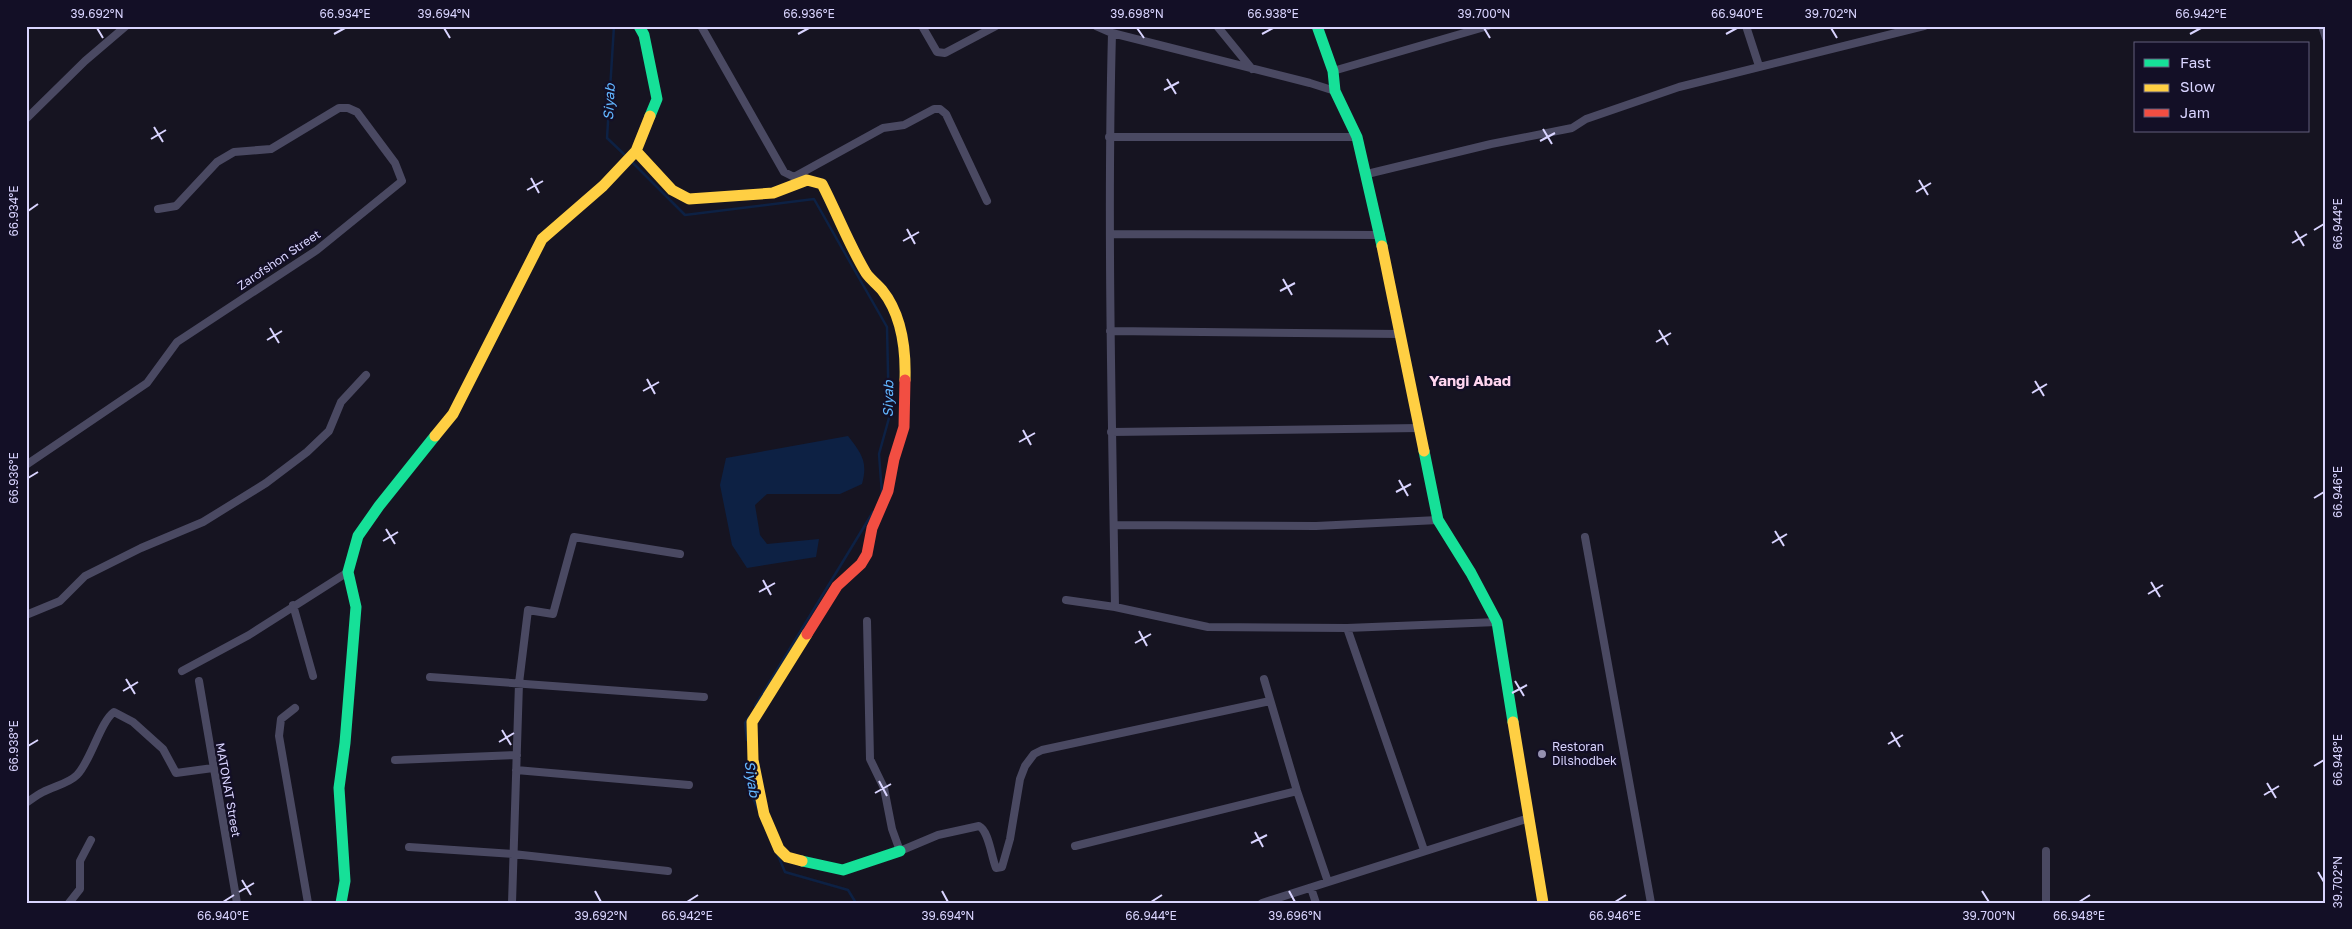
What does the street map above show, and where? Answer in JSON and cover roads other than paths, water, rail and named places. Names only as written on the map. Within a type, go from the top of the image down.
[{"type":"street","points":[[26,119],[85,61],[126,26]]},
{"type":"street","points":[[341,903],[345,881],[339,788],[345,743],[356,607],[348,572],[358,536],[379,506],[453,414],[542,239],[603,186],[636,151],[657,99],[644,34],[639,26]]},
{"type":"street","points":[[701,26],[784,172],[794,177],[810,175],[822,184],[867,274],[882,290],[894,309],[901,329],[906,362],[904,427],[894,459],[888,491],[872,528],[867,554],[861,564],[837,586],[752,722],[753,760],[764,814],[780,849],[787,857],[844,870],[900,851],[938,835],[979,826],[983,828],[988,837],[989,850],[996,868],[1002,867],[1010,839],[1020,779],[1025,766],[1034,754],[1042,750],[1270,701]]},
{"type":"street","points":[[922,26],[937,52],[945,53],[996,26]]},
{"type":"street","points":[[1096,26],[1112,33],[1335,91]]},
{"type":"street","points":[[1218,26],[1252,69]]},
{"type":"street","points":[[1317,26],[1333,71],[1335,91],[1356,137],[1367,174],[1438,520],[1471,572],[1497,622],[1543,903]]},
{"type":"street","points":[[1746,26],[1759,66]]},
{"type":"street","points":[[1367,174],[1491,144],[1572,128],[1586,119],[1679,87],[1924,26]]},
{"type":"street","points":[[2322,26],[2326,38]]},
{"type":"street","points":[[1333,71],[1484,27]]},
{"type":"street","points":[[1112,33],[1109,138],[1110,331],[1115,607]]},
{"type":"street","name":"Zarofshon Street","points":[[26,465],[147,382],[177,342],[318,250],[402,181],[395,163],[357,112],[348,108],[339,108],[271,149],[234,152],[216,162],[176,206],[158,209]]},
{"type":"street","points":[[636,151],[672,190],[689,199],[773,193],[810,175],[883,128],[904,125],[934,109],[940,109],[946,114],[987,201]]},
{"type":"street","points":[[1109,138],[1356,137]]},
{"type":"street","points":[[1110,234],[1381,235]]},
{"type":"street","points":[[1110,331],[1401,334]]},
{"type":"street","points":[[26,615],[60,601],[85,576],[141,548],[203,522],[266,483],[307,452],[329,431],[341,402],[366,375]]},
{"type":"street","points":[[1111,432],[1420,428]]},
{"type":"street","points":[[1114,526],[1316,526],[1438,520]]},
{"type":"street","points":[[512,903],[519,682],[528,610],[553,614],[574,537],[680,554]]},
{"type":"street","points":[[1585,537],[1651,903]]},
{"type":"street","points":[[182,671],[249,635],[348,572]]},
{"type":"street","points":[[1066,600],[1115,607],[1208,627],[1347,628],[1497,622]]},
{"type":"street","points":[[293,606],[313,676]]},
{"type":"street","points":[[867,621],[870,759],[884,788],[892,829],[900,851]]},
{"type":"street","points":[[1347,628],[1424,850]]},
{"type":"street","points":[[430,677],[704,697]]},
{"type":"street","points":[[1264,680],[1297,791],[1328,882]]},
{"type":"street","name":"MATONAT Street","points":[[199,681],[237,903]]},
{"type":"street","points":[[295,708],[281,719],[279,736],[308,903]]},
{"type":"street","points":[[26,803],[42,792],[68,781],[78,774],[103,729],[107,717],[114,712],[134,722],[163,750],[176,773],[213,768]]},
{"type":"street","points":[[395,760],[516,755]]},
{"type":"street","points":[[516,770],[689,785]]},
{"type":"street","points":[[1075,846],[1297,791]]},
{"type":"street","points":[[1262,903],[1529,818]]},
{"type":"street","points":[[69,903],[80,889],[80,861],[91,840]]},
{"type":"street","points":[[409,847],[513,854],[668,870]]},
{"type":"street","points":[[2046,851],[2046,903]]},
{"type":"street","points":[[1311,888],[1316,903]]},
{"type":"water","points":[[848,436],[857,448],[864,464],[862,484],[840,494],[767,494],[755,505],[760,535],[767,544],[819,539],[816,557],[747,568],[732,545],[720,485],[726,458]]},
{"type":"waterway","name":"Siyab","points":[[614,26],[607,138],[627,157]]},
{"type":"waterway","name":"Siyab","points":[[631,161],[685,215],[814,199],[887,327],[889,418],[879,454],[882,494]]},
{"type":"waterway","name":"Siyab","points":[[755,706],[873,512]]},
{"type":"waterway","name":"Siyab","points":[[747,740],[745,723],[749,717]]},
{"type":"waterway","name":"Siyab","points":[[750,773],[753,798],[758,809]]},
{"type":"waterway","name":"Siyab","points":[[777,853],[785,872],[848,890],[856,903]]},
{"type":"place","name":"Restoran Dilshodbek","points":[[1542,754]]},
{"type":"district","name":"Yangi Abad","points":[[1470,381]]}]
